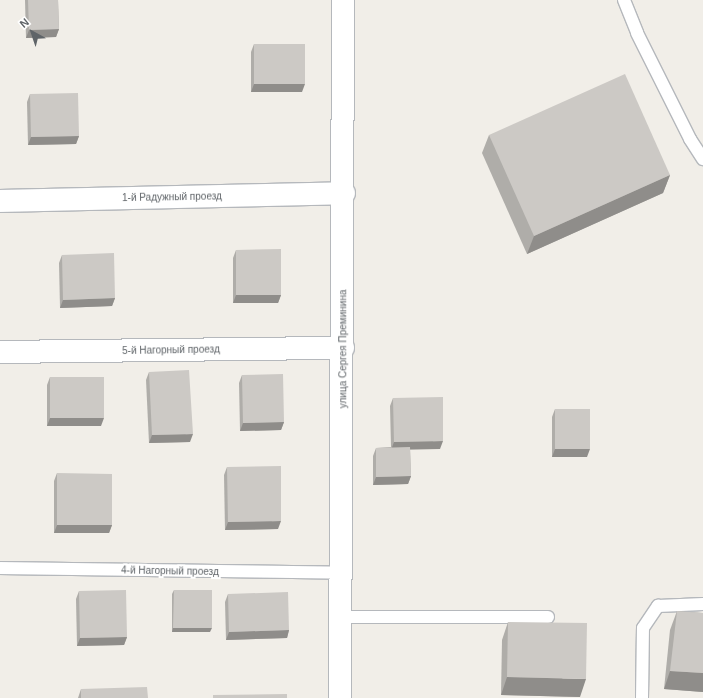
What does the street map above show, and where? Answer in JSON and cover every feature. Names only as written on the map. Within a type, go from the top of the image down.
[{"type":"street","name":"улица Сергея Преминина","points":[[340,698],[344,193],[343,0]]},
{"type":"street","name":"1-й Радужный проезд","points":[[0,201],[344,193]]},
{"type":"street","name":"5-й Нагорный проезд","points":[[0,352],[343,348]]},
{"type":"lane","points":[[624,0],[637,34],[690,139],[703,158]]},
{"type":"lane","name":"4-й Нагорный проезд","points":[[0,568],[341,573]]},
{"type":"lane","points":[[642,698],[643,628],[658,606],[703,604]]},
{"type":"lane","points":[[340,617],[548,617]]},
{"type":"building","points":[[28,0],[58,0],[59,29],[29,30]]},
{"type":"building","points":[[254,44],[305,44],[305,84],[254,84]]},
{"type":"building","points":[[625,74],[670,175],[534,236],[489,135]]},
{"type":"building","points":[[78,93],[79,136],[31,137],[30,94]]},
{"type":"building","points":[[281,249],[281,295],[236,295],[236,250]]},
{"type":"building","points":[[114,253],[115,298],[63,300],[62,255]]},
{"type":"building","points":[[189,370],[193,434],[152,435],[149,372]]},
{"type":"building","points":[[283,374],[284,422],[243,423],[242,375]]},
{"type":"building","points":[[50,377],[104,377],[104,418],[50,418]]},
{"type":"building","points":[[443,397],[443,441],[394,442],[393,398]]},
{"type":"building","points":[[555,409],[590,409],[590,449],[555,449]]},
{"type":"building","points":[[410,447],[411,476],[376,477],[376,448]]},
{"type":"building","points":[[281,466],[281,521],[228,522],[227,467]]},
{"type":"building","points":[[57,473],[112,474],[112,525],[57,525]]},
{"type":"building","points":[[126,590],[127,637],[80,638],[79,591]]},
{"type":"building","points":[[174,590],[212,590],[212,628],[173,628]]},
{"type":"building","points":[[288,592],[289,630],[229,632],[228,594]]},
{"type":"building","points":[[677,611],[703,613],[703,673],[670,671]]},
{"type":"building","points":[[508,622],[587,623],[586,679],[507,677]]},
{"type":"building","points":[[147,687],[148,698],[81,698],[81,689]]},
{"type":"building","points":[[287,694],[287,698],[213,698],[213,695]]}]
